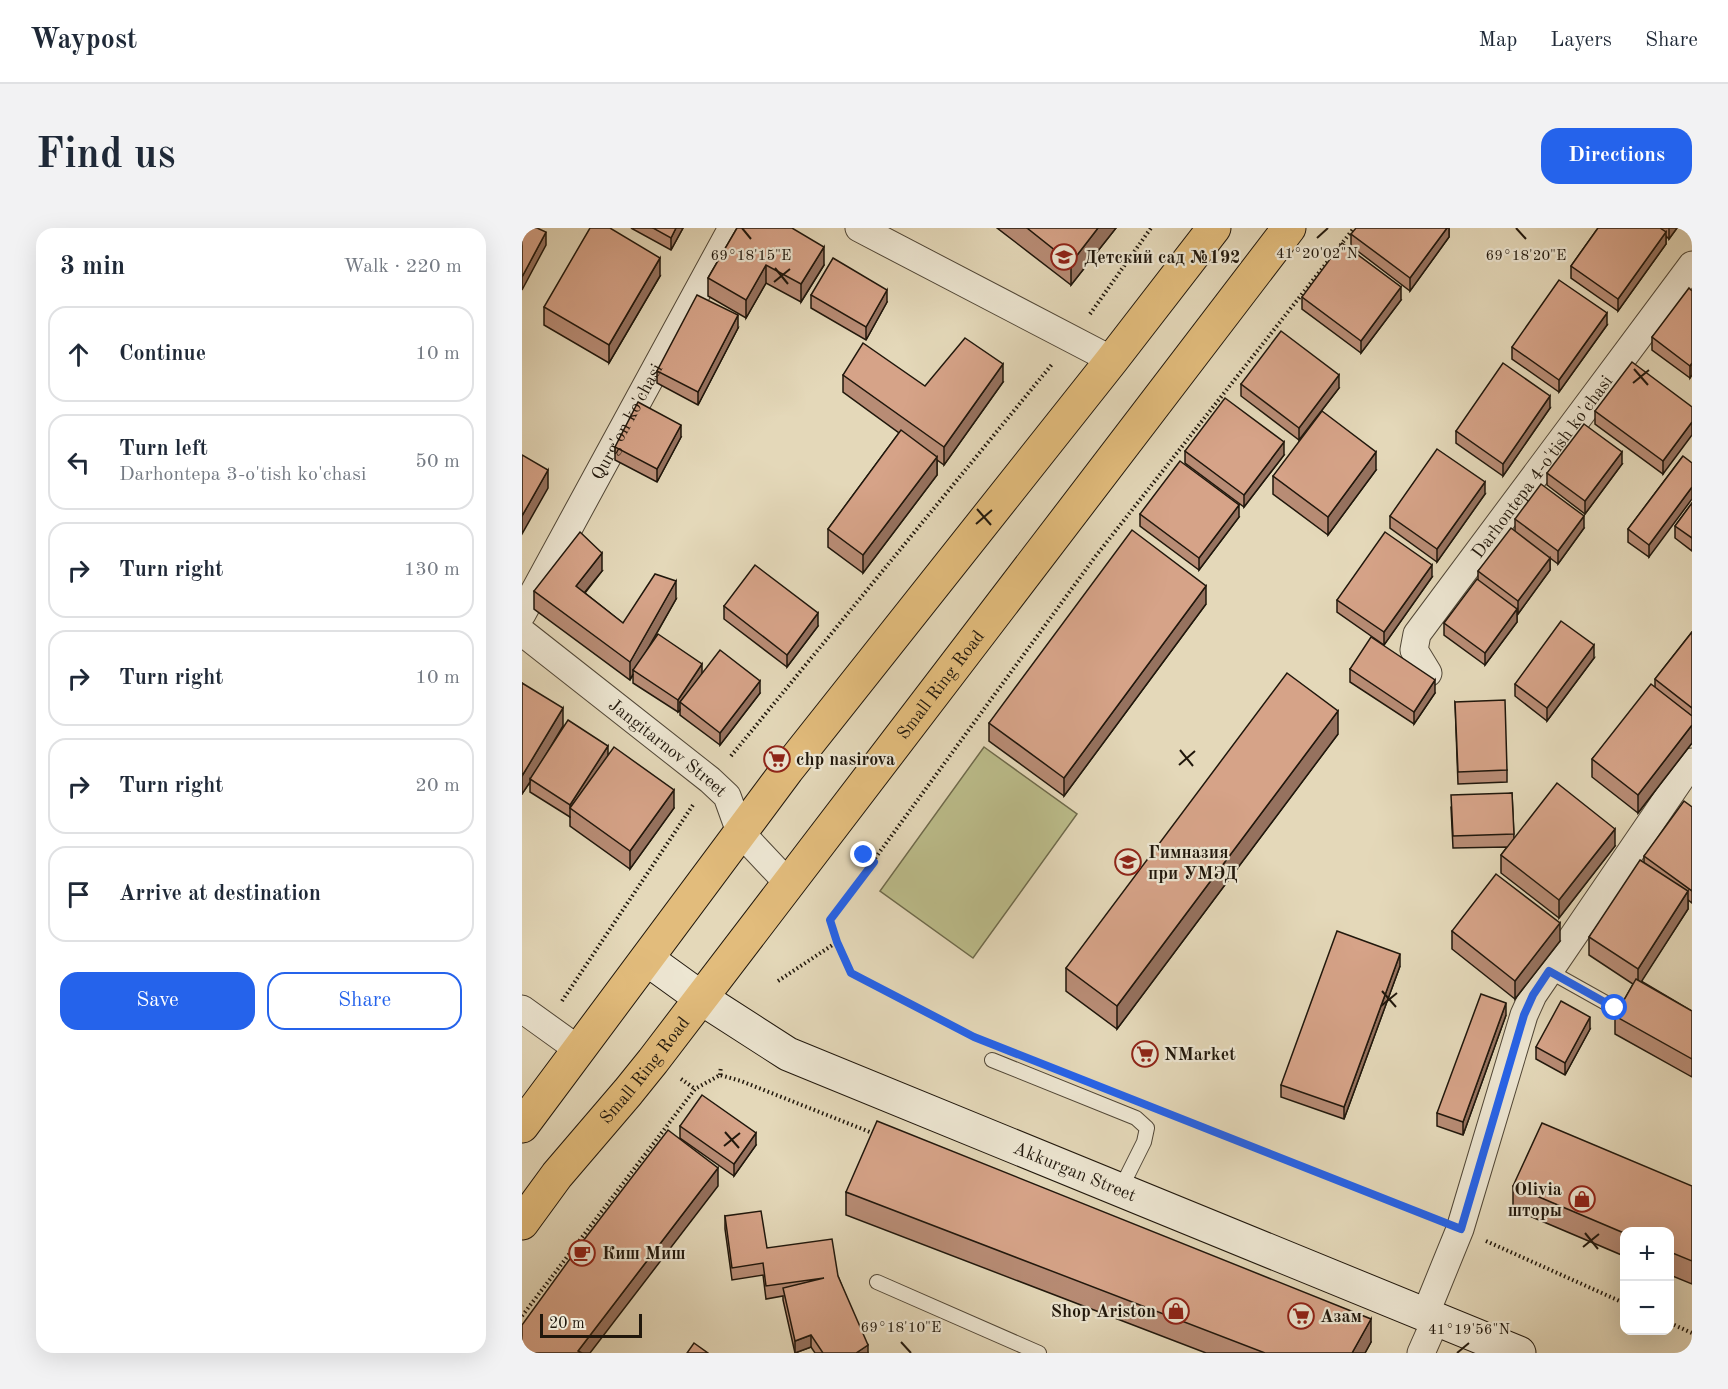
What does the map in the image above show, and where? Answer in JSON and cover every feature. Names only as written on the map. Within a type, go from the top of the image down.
[{"type":"highway","points":[[522,1126],[787,770],[1214,228]]},
{"type":"highway","name":"Small Ring Road","points":[[522,1223],[557,1174],[628,1092],[1289,228]]},
{"type":"main road","name":"Akkurgan Street","points":[[646,959],[700,998],[788,1054],[1519,1353]]},
{"type":"street","name":"Qurg'on ko'chasi","points":[[522,614],[732,228]]},
{"type":"street","points":[[859,228],[1112,360]]},
{"type":"street","name":"Darhontepa 4-o'tish ko'chasi","points":[[1428,673],[1414,650],[1417,634],[1692,265]]},
{"type":"street","name":"Jangitarnov Street","points":[[522,632],[710,780],[727,796],[740,832],[788,883]]},
{"type":"street","points":[[1420,1353],[1461,1229],[1524,1015],[1533,995],[1692,762]]},
{"type":"street","points":[[522,1009],[579,1050]]},
{"type":"lane","points":[[1549,971],[1615,1008]]},
{"type":"lane","points":[[993,1060],[1136,1118],[1147,1128],[1144,1142],[1120,1190]]},
{"type":"lane","points":[[877,1282],[1039,1353]]},
{"type":"path","points":[[545,1027],[710,780],[1072,340],[1151,228]]},
{"type":"path","points":[[985,1041],[851,973],[830,920],[1095,556],[1354,228]]},
{"type":"path","points":[[864,855],[874,862]]},
{"type":"path","points":[[778,981],[837,942]]},
{"type":"path","points":[[720,1076],[721,1066]]},
{"type":"path","points":[[522,1316],[695,1089],[720,1076],[741,1081],[878,1136]]},
{"type":"path","points":[[680,1078],[695,1089]]},
{"type":"path","points":[[1162,1111],[1461,1229],[1620,1301]]},
{"type":"path","points":[[1674,1325],[1692,1333]]},
{"type":"green space","points":[[984,747],[1077,814],[973,958],[880,891]]},
{"type":"building","points":[[522,228],[537,228],[546,232],[522,277]]},
{"type":"building","points":[[590,228],[610,228],[660,258],[609,345],[544,307]]},
{"type":"building","points":[[653,228],[676,228],[671,238]]},
{"type":"building","points":[[737,228],[792,228],[824,247],[801,284],[766,265],[746,300],[708,278]]},
{"type":"building","points":[[1027,228],[1098,228],[1071,263]]},
{"type":"building","points":[[1356,228],[1447,228],[1410,278],[1351,234]]},
{"type":"building","points":[[1598,228],[1660,228],[1666,232],[1618,299],[1571,266]]},
{"type":"building","points":[[1342,243],[1401,287],[1361,341],[1302,297]]},
{"type":"building","points":[[833,258],[887,290],[866,327],[811,295]]},
{"type":"building","points":[[1559,280],[1607,313],[1559,380],[1512,347]]},
{"type":"building","points":[[1689,288],[1692,291],[1692,363],[1690,366],[1652,337]]},
{"type":"building","points":[[697,295],[738,315],[698,392],[657,371]]},
{"type":"building","points":[[1281,331],[1339,375],[1299,428],[1241,384]]},
{"type":"building","points":[[965,338],[1003,364],[944,447],[843,375],[863,343],[925,386]]},
{"type":"building","points":[[1632,362],[1692,407],[1692,422],[1663,461],[1595,411]]},
{"type":"building","points":[[1503,363],[1550,396],[1503,464],[1456,431]]},
{"type":"building","points":[[1225,398],[1284,442],[1244,495],[1185,451]]},
{"type":"building","points":[[638,402],[681,425],[657,469],[615,447]]},
{"type":"building","points":[[1322,411],[1376,452],[1328,517],[1273,476]]},
{"type":"building","points":[[1584,424],[1622,452],[1585,501],[1547,473]]},
{"type":"building","points":[[901,430],[937,457],[863,555],[828,529]]},
{"type":"building","points":[[1437,449],[1485,482],[1437,549],[1390,516]]},
{"type":"building","points":[[522,455],[548,470],[522,516]]},
{"type":"building","points":[[1683,456],[1692,463],[1692,487],[1649,545],[1628,529]]},
{"type":"building","points":[[1180,461],[1239,505],[1199,558],[1140,514]]},
{"type":"building","points":[[1541,484],[1584,516],[1558,551],[1515,519]]},
{"type":"building","points":[[1692,503],[1692,538],[1675,526]]},
{"type":"building","points":[[1511,528],[1550,558],[1518,601],[1478,571]]},
{"type":"building","points":[[1132,530],[1206,586],[1064,778],[989,723]]},
{"type":"building","points":[[580,532],[602,553],[576,586],[623,623],[655,574],[676,581],[630,662],[534,591]]},
{"type":"building","points":[[1385,532],[1432,565],[1384,632],[1337,600]]},
{"type":"building","points":[[755,565],[818,613],[787,655],[724,606]]},
{"type":"building","points":[[1477,579],[1517,609],[1485,653],[1444,623]]},
{"type":"building","points":[[1561,621],[1594,645],[1547,708],[1515,684]]},
{"type":"building","points":[[1692,632],[1692,708],[1655,679]]},
{"type":"building","points":[[658,634],[702,664],[678,700],[633,670]]},
{"type":"building","points":[[1371,637],[1435,680],[1414,712],[1350,669]]},
{"type":"building","points":[[720,650],[760,681],[720,733],[680,702]]},
{"type":"building","points":[[1287,673],[1338,711],[1117,1006],[1066,968]]},
{"type":"building","points":[[522,683],[563,708],[522,776]]},
{"type":"building","points":[[1651,684],[1692,716],[1692,725],[1638,795],[1592,759]]},
{"type":"building","points":[[1505,700],[1507,770],[1458,772],[1455,702]]},
{"type":"building","points":[[568,720],[608,746],[570,805],[530,779]]},
{"type":"building","points":[[614,747],[674,790],[630,851],[570,808]]},
{"type":"building","points":[[1557,783],[1615,829],[1559,900],[1501,855]]},
{"type":"building","points":[[1512,793],[1514,834],[1453,836],[1451,795]]},
{"type":"building","points":[[1684,801],[1692,807],[1692,891],[1644,856]]},
{"type":"building","points":[[1640,860],[1688,891],[1638,969],[1589,937]]},
{"type":"building","points":[[1496,874],[1560,923],[1515,981],[1452,931]]},
{"type":"building","points":[[1337,931],[1400,954],[1344,1107],[1281,1085]]},
{"type":"building","points":[[1636,979],[1692,1011],[1692,1059],[1615,1016]]},
{"type":"building","points":[[1481,994],[1506,1003],[1463,1122],[1437,1113]]},
{"type":"building","points":[[1561,1001],[1590,1017],[1565,1063],[1536,1047]]},
{"type":"building","points":[[702,1095],[756,1133],[734,1164],[680,1126]]},
{"type":"building","points":[[877,1121],[1371,1319],[1352,1353],[1265,1353],[846,1192]]},
{"type":"building","points":[[1542,1123],[1692,1186],[1692,1261],[1674,1254],[1674,1227],[1620,1227],[1620,1231],[1513,1186]]},
{"type":"building","points":[[668,1130],[718,1168],[578,1351],[582,1353],[522,1353],[522,1325]]},
{"type":"building","points":[[761,1211],[767,1248],[832,1239],[838,1276],[868,1345],[856,1353],[823,1353],[811,1335],[795,1341],[783,1288],[824,1278],[766,1286],[763,1263],[732,1268],[725,1216]]},
{"type":"building","points":[[694,1343],[708,1353],[687,1353]]},
{"type":"place","name":"Детский сад №192","points":[[1064,257]]},
{"type":"place","name":"chp nasirova","points":[[777,759]]},
{"type":"place","name":"Гимназия при УМЭД","points":[[1128,862]]},
{"type":"place","name":"NMarket","points":[[1145,1054]]},
{"type":"place","name":"Olivia шторы","points":[[1582,1199]]},
{"type":"place","name":"Киш Миш","points":[[582,1253]]},
{"type":"place","name":"Shop Ariston","points":[[1176,1311]]},
{"type":"place","name":"Азам","points":[[1301,1316]]},
{"type":"route","points":[[864,855],[874,862],[830,920],[851,973],[974,1037],[1461,1229],[1524,1015],[1533,995],[1549,971],[1615,1008]]}]
